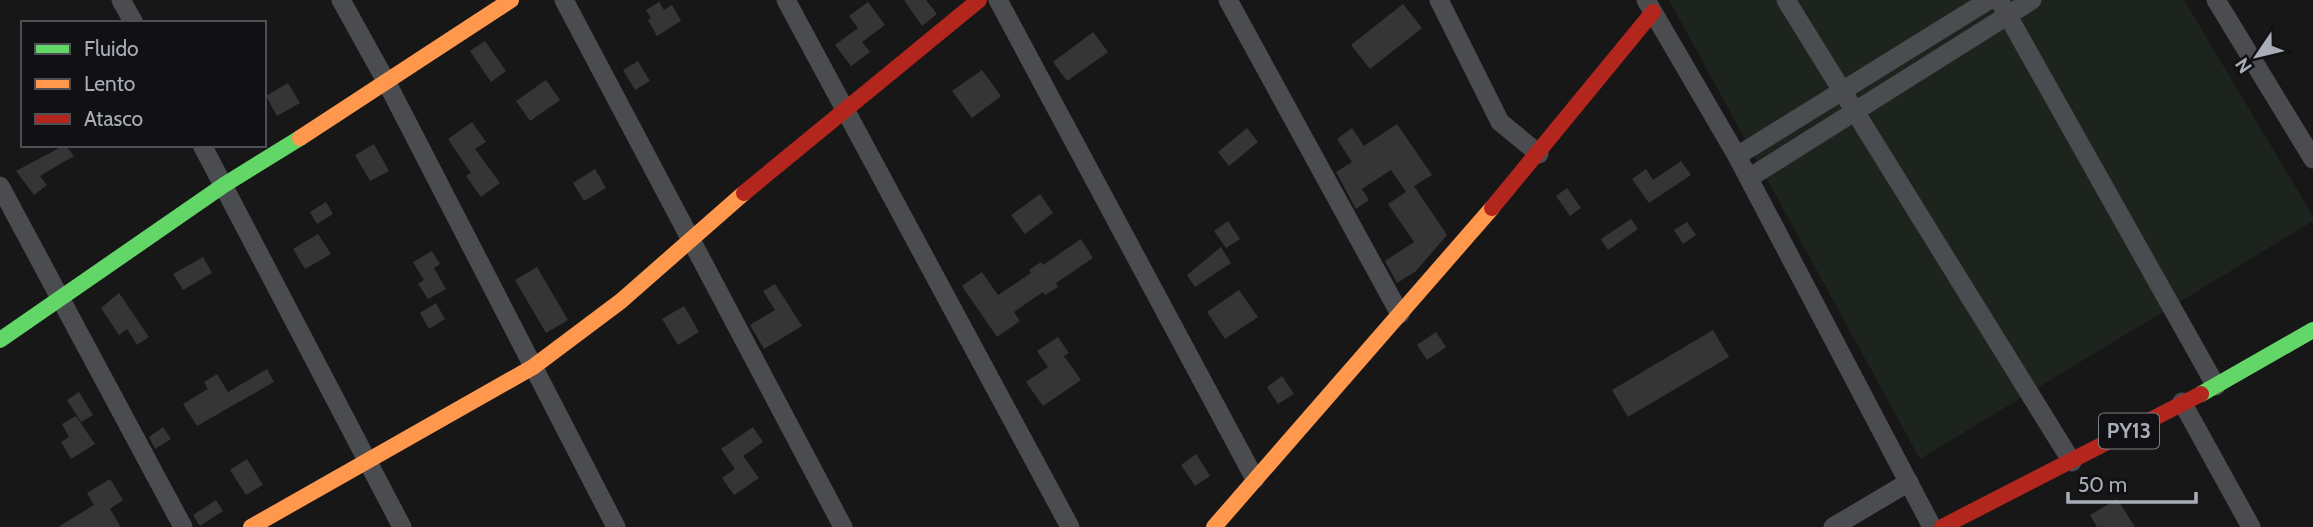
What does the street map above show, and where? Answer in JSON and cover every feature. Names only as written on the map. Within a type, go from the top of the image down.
[{"type":"main road","points":[[0,340],[225,185],[387,83],[511,0]]},
{"type":"main road","points":[[251,527],[533,368],[621,301],[690,237],[978,0]]},
{"type":"main road","points":[[1214,527],[1539,154],[1649,6]]},
{"type":"main road","name":"PY13","points":[[1942,527],[2216,386],[2313,330]]},
{"type":"street","points":[[121,0],[133,21]]},
{"type":"street","points":[[341,0],[387,83],[616,527]]},
{"type":"street","points":[[564,0],[843,527]]},
{"type":"street","points":[[786,0],[1070,527]]},
{"type":"street","points":[[998,0],[1255,480]]},
{"type":"street","points":[[1228,0],[1400,314]]},
{"type":"street","points":[[1438,0],[1500,122],[1539,154]]},
{"type":"street","points":[[1786,0],[2072,462]]},
{"type":"street","points":[[1737,156],[1989,0]]},
{"type":"street","points":[[1749,178],[1855,111],[2003,8],[2032,0]]},
{"type":"street","points":[[2216,0],[2313,159]]},
{"type":"street","points":[[1649,6],[1749,178],[1932,527]]},
{"type":"street","points":[[2003,8],[2216,386]]},
{"type":"street","points":[[203,147],[401,527]]},
{"type":"street","points":[[0,186],[62,296],[183,527]]},
{"type":"street","points":[[2182,402],[2251,527]]},
{"type":"street","points":[[1833,527],[1909,482]]},
{"type":"shaded area","points":[[1669,0],[2184,0],[2313,216],[2313,221],[1920,459]]},
{"type":"building","points":[[904,0],[926,0],[937,14],[922,26]]},
{"type":"building","points":[[659,2],[664,10],[672,5],[681,21],[657,36],[646,10]]},
{"type":"building","points":[[868,2],[885,25],[862,42],[870,52],[851,66],[835,45],[858,28],[849,16]]},
{"type":"building","points":[[1403,4],[1422,28],[1370,69],[1351,45]]},
{"type":"building","points":[[1093,32],[1108,52],[1067,81],[1053,62]]},
{"type":"building","points":[[485,41],[506,71],[491,82],[470,51]]},
{"type":"building","points":[[638,61],[650,81],[635,90],[623,70]]},
{"type":"building","points":[[982,70],[1001,96],[972,118],[952,91]]},
{"type":"building","points":[[546,80],[560,100],[530,121],[516,101]]},
{"type":"building","points":[[288,83],[300,103],[277,116],[266,96]]},
{"type":"building","points":[[472,122],[486,142],[475,149],[500,183],[481,197],[466,176],[471,173],[448,139]]},
{"type":"building","points":[[1397,124],[1432,175],[1414,186],[1447,235],[1416,271],[1397,283],[1385,261],[1414,242],[1388,204],[1406,192],[1391,170],[1362,189],[1369,200],[1356,209],[1336,172],[1352,162],[1337,139],[1352,128],[1364,146]]},
{"type":"building","points":[[1247,128],[1258,142],[1229,166],[1218,152]]},
{"type":"building","points":[[374,144],[389,171],[370,181],[355,155]]},
{"type":"building","points":[[61,147],[67,147],[74,156],[40,176],[47,185],[34,195],[16,171]]},
{"type":"building","points":[[1681,161],[1691,175],[1649,203],[1632,179],[1646,169],[1653,180]]},
{"type":"building","points":[[595,169],[606,188],[584,201],[573,183]]},
{"type":"building","points":[[1567,188],[1581,208],[1570,216],[1556,196]]},
{"type":"building","points":[[1040,194],[1053,213],[1025,234],[1011,215]]},
{"type":"building","points":[[326,202],[333,214],[317,224],[310,212]]},
{"type":"building","points":[[1631,219],[1638,229],[1608,250],[1601,239]]},
{"type":"building","points":[[1228,221],[1240,239],[1226,248],[1214,231]]},
{"type":"building","points":[[1687,222],[1696,235],[1683,244],[1674,230]]},
{"type":"building","points":[[318,234],[331,254],[305,269],[293,249]]},
{"type":"building","points":[[1081,239],[1093,258],[1056,283],[1058,287],[1045,295],[1043,292],[1014,312],[1020,321],[997,337],[962,286],[982,272],[998,295],[1031,273],[1029,270],[1041,262],[1043,265]]},
{"type":"building","points":[[1221,247],[1231,263],[1195,287],[1187,275]]},
{"type":"building","points":[[432,251],[440,264],[434,268],[446,289],[428,299],[418,284],[424,280],[413,262]]},
{"type":"building","points":[[203,257],[212,273],[183,290],[173,274]]},
{"type":"building","points":[[537,267],[568,320],[546,333],[515,280]]},
{"type":"building","points":[[775,284],[802,326],[764,349],[750,325],[775,310],[763,291]]},
{"type":"building","points":[[1239,290],[1258,317],[1225,339],[1207,312]]},
{"type":"building","points":[[119,293],[149,337],[137,345],[127,329],[119,335],[101,308]]},
{"type":"building","points":[[436,303],[445,319],[429,329],[420,313]]},
{"type":"building","points":[[684,306],[699,332],[678,345],[662,319]]},
{"type":"building","points":[[1713,330],[1729,357],[1628,417],[1612,390]]},
{"type":"building","points":[[1436,332],[1446,347],[1427,360],[1417,345]]},
{"type":"building","points":[[1058,337],[1069,353],[1064,356],[1081,380],[1043,406],[1026,382],[1048,367],[1037,351]]},
{"type":"building","points":[[267,369],[274,382],[197,426],[183,404],[208,389],[204,382],[217,374],[228,392]]},
{"type":"building","points":[[1282,376],[1294,394],[1278,404],[1267,387]]},
{"type":"building","points":[[79,392],[93,415],[81,422],[67,400]]},
{"type":"building","points":[[76,416],[95,444],[71,459],[61,442],[69,437],[62,424]]},
{"type":"building","points":[[163,427],[171,439],[155,449],[149,437]]},
{"type":"building","points":[[753,427],[763,442],[743,456],[759,478],[734,495],[722,478],[735,469],[721,449]]},
{"type":"building","points":[[1196,454],[1210,476],[1195,486],[1181,465]]},
{"type":"building","points":[[247,459],[263,485],[246,495],[230,470]]},
{"type":"building","points":[[110,479],[123,500],[110,509],[121,527],[58,527],[94,505],[87,493]]},
{"type":"building","points":[[2117,499],[2135,527],[2097,527],[2090,515]]},
{"type":"building","points":[[216,500],[223,511],[200,526],[193,515]]},
{"type":"traffic: fast","points":[[0,340],[224,185],[300,138]]},
{"type":"traffic: fast","points":[[2201,394],[2313,330]]},
{"type":"traffic: slow","points":[[300,138],[511,0]]},
{"type":"traffic: slow","points":[[251,527],[533,367],[621,301],[744,193]]},
{"type":"traffic: slow","points":[[1214,527],[1492,208]]},
{"type":"traffic: jam","points":[[744,193],[979,0]]},
{"type":"traffic: jam","points":[[1492,208],[1653,12]]},
{"type":"traffic: jam","points":[[1942,527],[2201,394]]}]
